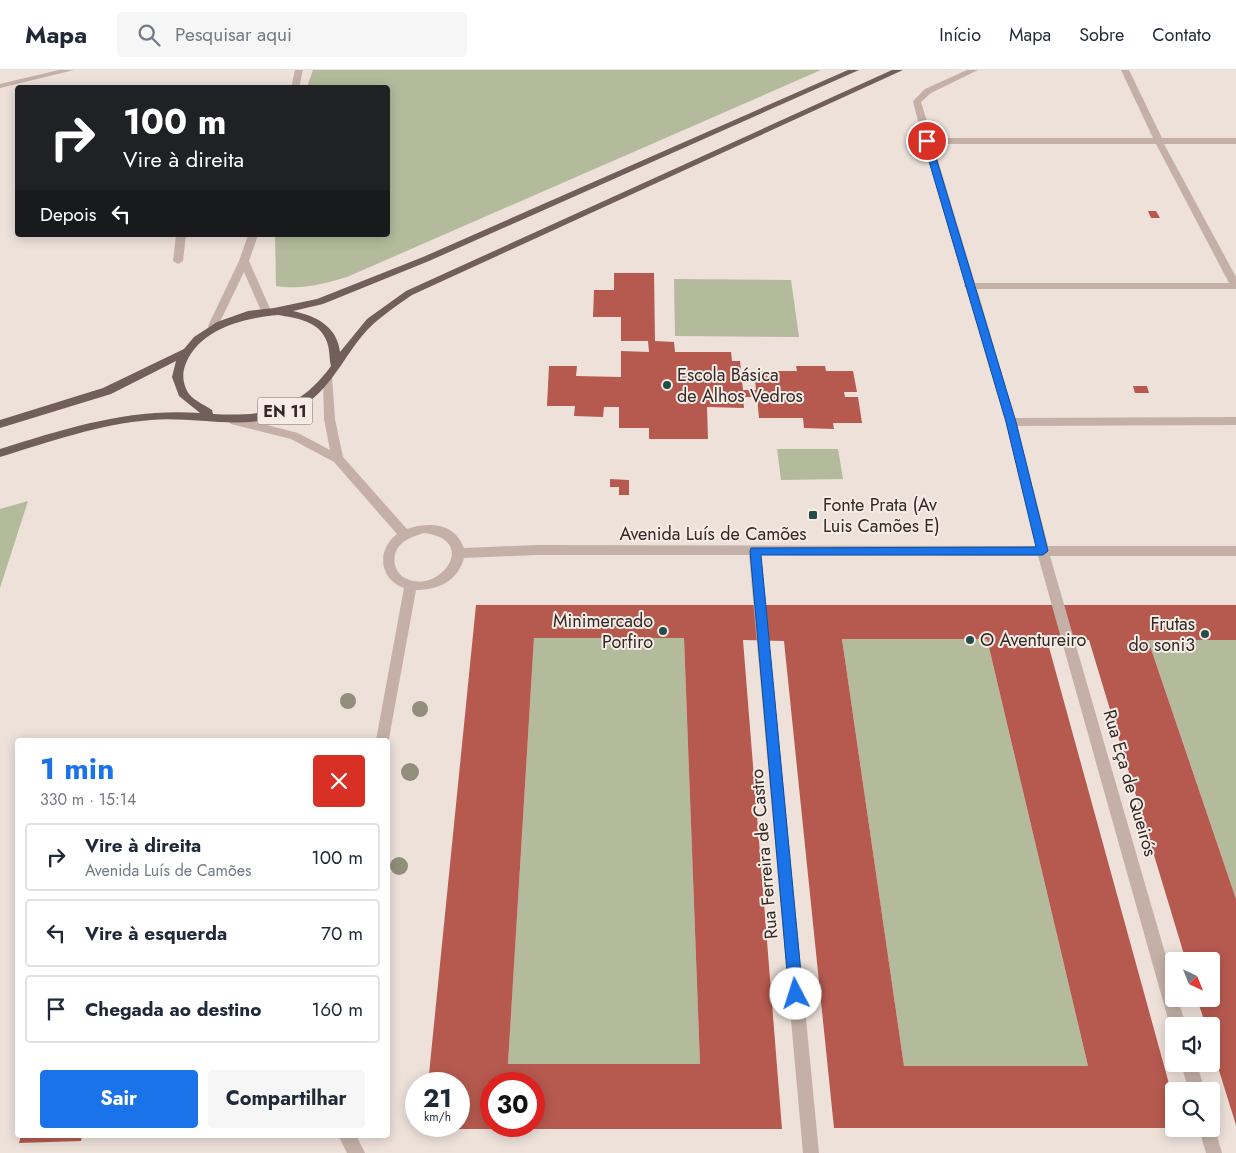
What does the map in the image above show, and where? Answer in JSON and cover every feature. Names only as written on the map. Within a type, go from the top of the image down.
[{"type":"main road","points":[[271,311],[319,302],[409,267],[855,70]]},
{"type":"main road","points":[[335,364],[361,331],[385,309],[409,293],[899,70]]},
{"type":"main road","name":"EN 11","points":[[271,311],[298,314],[316,322],[329,333],[336,348],[335,364],[328,379],[312,396],[288,410],[260,418],[231,420],[215,417],[193,406],[180,390],[177,371],[185,352],[197,338],[213,326],[239,316],[271,311]]},
{"type":"main road","points":[[0,424],[107,391],[185,352]]},
{"type":"main road","points":[[0,453],[90,427],[149,416],[180,414],[215,417]]},
{"type":"street","points":[[0,86],[70,70]]},
{"type":"street","points":[[296,85],[299,70]]},
{"type":"street","name":"Rua Eça de Queirós","points":[[974,70],[928,91],[917,101],[969,286],[1011,422],[1043,551],[1175,1017]]},
{"type":"street","points":[[969,286],[1236,286],[1158,140],[1126,70]]},
{"type":"street","points":[[927,141],[1236,141]]},
{"type":"street","points":[[178,261],[180,237]]},
{"type":"street","points":[[213,326],[244,261],[252,237]]},
{"type":"street","points":[[244,261],[271,311]]},
{"type":"street","points":[[328,379],[327,406],[333,444],[338,459]]},
{"type":"street","points":[[231,420],[294,436],[338,459],[404,534]]},
{"type":"street","points":[[1011,422],[1236,422]]},
{"type":"street","points":[[424,528],[435,528],[452,537],[459,553],[453,570],[444,578],[428,584],[411,585],[400,582],[392,575],[388,567],[389,549],[404,534],[424,528]]},
{"type":"street","name":"Rua Ferreira de Castro","points":[[755,551],[811,1153]]},
{"type":"street","name":"Avenida Luís de Camões","points":[[459,553],[1236,551]]},
{"type":"street","points":[[383,738],[411,585]]},
{"type":"street","points":[[1210,1137],[1214,1153]]},
{"type":"street","points":[[348,1138],[357,1153]]},
{"type":"green space","points":[[313,70],[821,70],[347,277],[303,287],[276,286],[275,237],[390,237],[390,85],[308,85]]},
{"type":"green space","points":[[674,279],[791,280],[799,337],[675,336]]},
{"type":"green space","points":[[777,449],[838,449],[843,479],[781,480]]},
{"type":"green space","points":[[28,501],[0,588],[0,509]]},
{"type":"green space","points":[[534,638],[684,638],[700,1064],[508,1064]]},
{"type":"green space","points":[[842,639],[987,639],[1088,1066],[904,1066]]},
{"type":"green space","points":[[1148,640],[1236,640],[1236,899]]},
{"type":"building","points":[[1148,211],[1156,211],[1160,218],[1151,218]]},
{"type":"building","points":[[614,273],[654,273],[655,341],[674,342],[675,352],[731,352],[732,361],[740,361],[743,390],[756,390],[754,371],[797,371],[796,366],[825,366],[826,371],[853,371],[857,392],[844,392],[845,397],[858,397],[862,423],[833,423],[834,429],[804,428],[803,418],[759,418],[757,397],[743,397],[744,408],[707,407],[708,439],[649,439],[649,428],[619,428],[619,407],[604,407],[603,417],[574,416],[575,406],[547,406],[549,366],[577,366],[576,376],[621,377],[621,351],[649,352],[648,341],[621,341],[621,317],[593,317],[594,290],[614,290]]},
{"type":"building","points":[[1133,386],[1147,386],[1149,393],[1135,393]]},
{"type":"building","points":[[610,479],[629,480],[629,495],[619,495],[619,487],[610,487]]},
{"type":"building","points":[[476,605],[1236,605],[1236,640],[1148,640],[1236,899],[1236,1125],[1219,1072],[1220,1017],[1203,1017],[1200,1008],[1220,1008],[1220,952],[1183,952],[1089,640],[1047,640],[1169,1082],[1165,1082],[1165,1128],[834,1128],[784,641],[743,640],[782,1129],[545,1129],[545,1072],[480,1072],[480,1129],[470,1129],[470,1072],[429,1072]],"holes":[[[534,638],[684,638],[700,1064],[508,1064]],[[842,639],[987,639],[1088,1066],[904,1066]]]},
{"type":"building","points":[[20,1138],[82,1138],[81,1141],[19,1143]]},
{"type":"place","name":"Escola Básica de Alhos Vedros","points":[[667,385]]},
{"type":"place","name":"Fonte Prata (Av Luis Camões E)","points":[[813,515]]},
{"type":"place","name":"Minimercado Porfiro","points":[[663,631]]},
{"type":"place","name":"Frutas do soni3","points":[[1205,634]]},
{"type":"place","name":"O Aventureiro","points":[[970,640]]},
{"type":"route","points":[[796,994],[755,551],[1043,551],[1011,422],[978,318],[927,141]]}]
